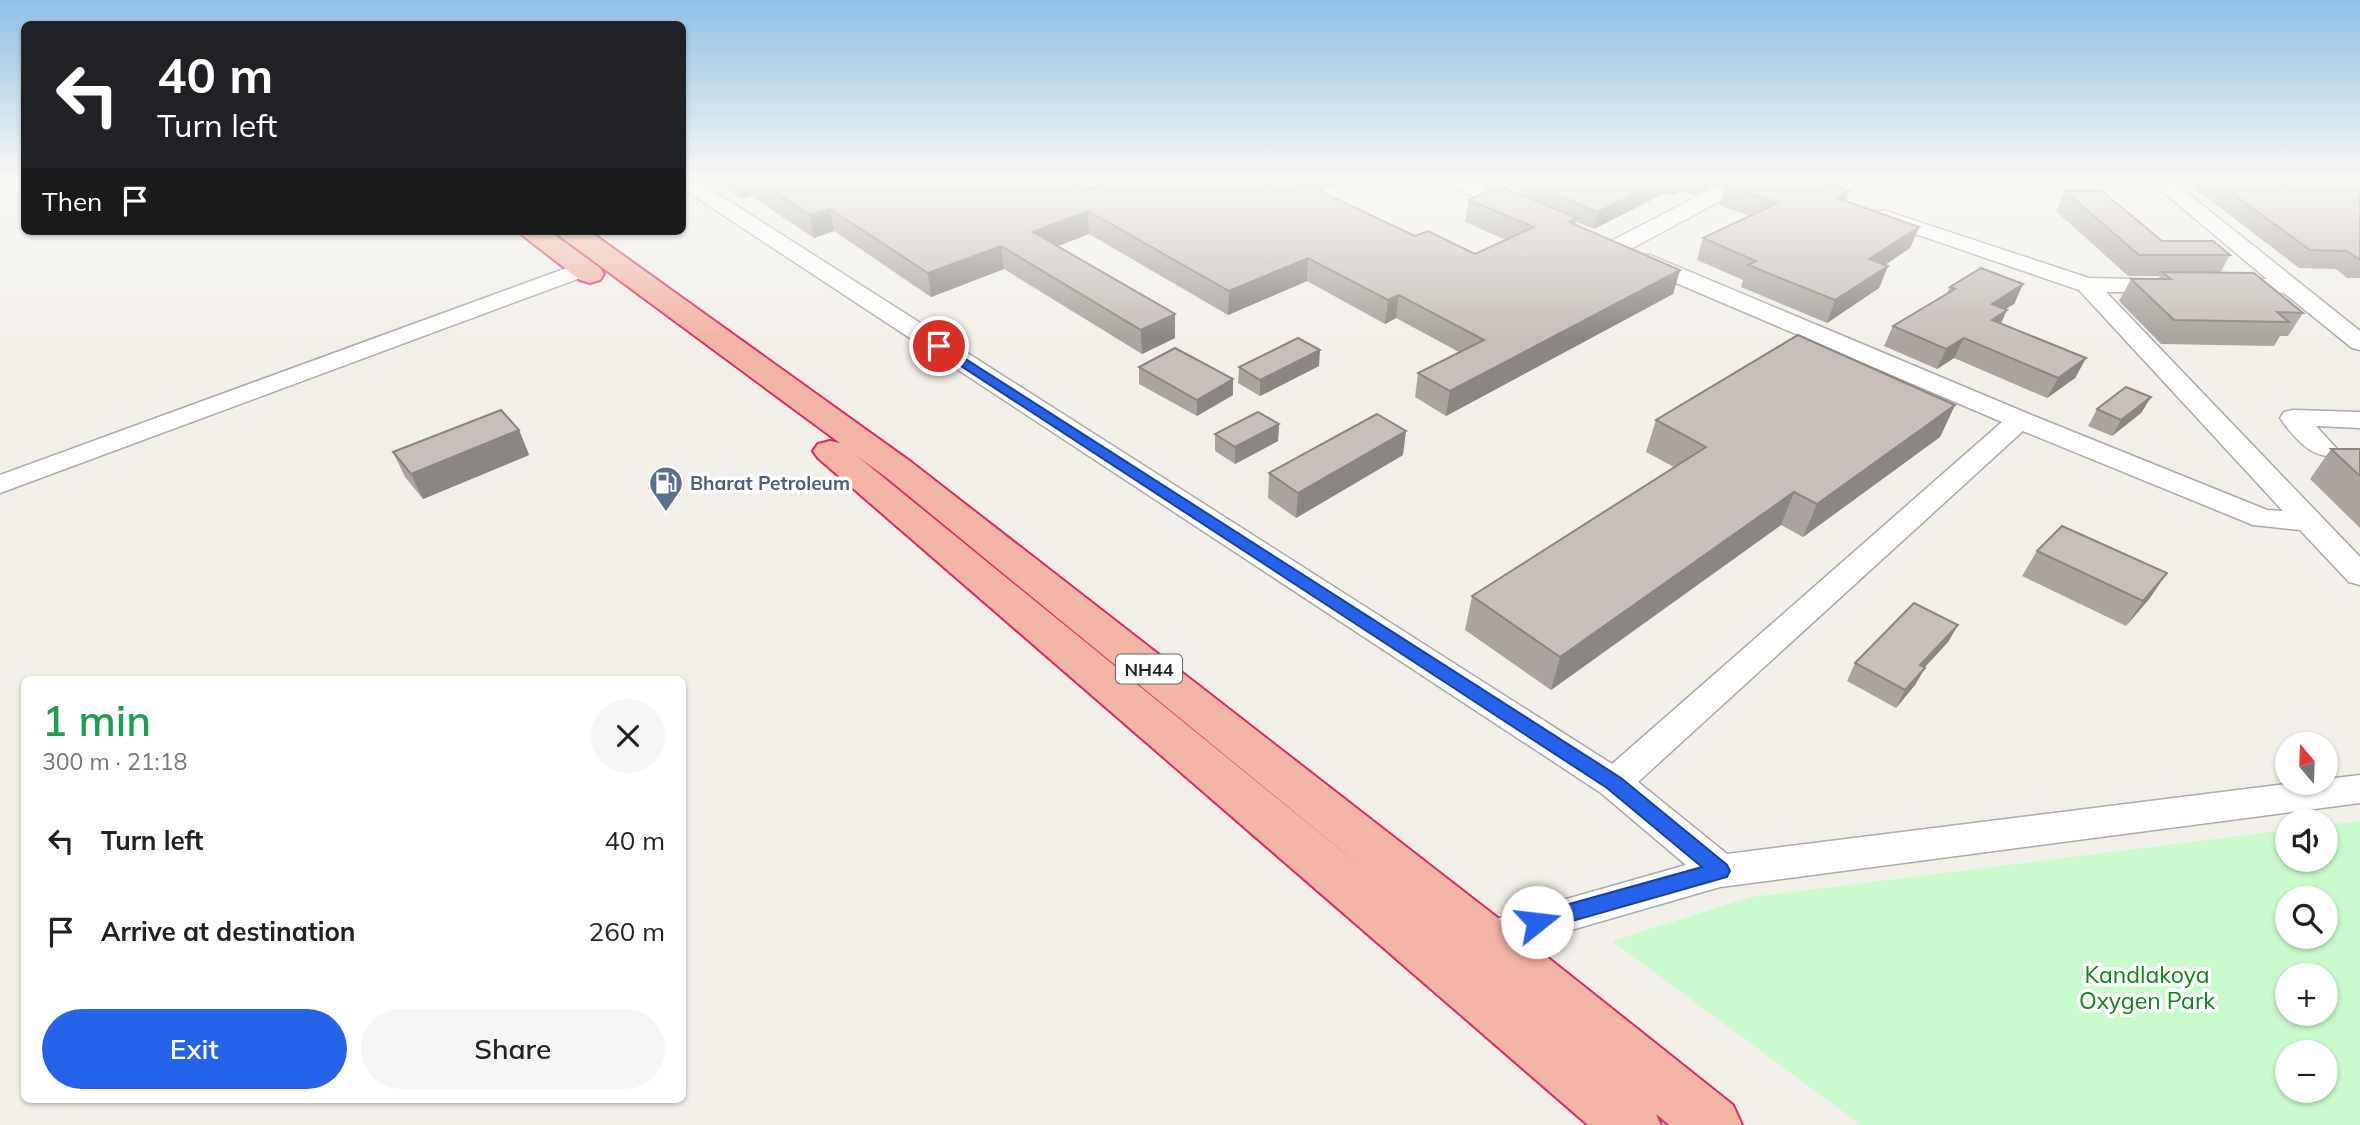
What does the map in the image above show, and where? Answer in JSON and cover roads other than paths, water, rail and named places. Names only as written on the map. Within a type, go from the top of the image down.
[{"type":"highway","name":"NH44","points":[[541,235],[577,250],[899,470],[1485,938],[1713,1125]]},
{"type":"highway","name":"NH44","points":[[577,250],[855,469],[1632,1125]]},
{"type":"street","points":[[765,232],[1614,783],[1720,871]]},
{"type":"street","points":[[1615,248],[1645,232]]},
{"type":"street","points":[[1931,232],[2087,285],[2287,285]]},
{"type":"street","points":[[2223,232],[2360,344]]},
{"type":"street","points":[[1590,237],[2020,420],[2263,519],[2308,521]]},
{"type":"street","points":[[0,485],[577,250]]},
{"type":"street","points":[[2087,285],[2360,575]]},
{"type":"street","points":[[2324,449],[2293,418],[2360,420]]},
{"type":"street","points":[[1614,783],[2020,420]]},
{"type":"street","points":[[1485,938],[1720,871],[2360,789]]},
{"type":"place","name":"Bharat Petroleum","points":[[666,513]]},
{"type":"park label","name":"Kandlakoya Oxygen Park","points":[[2147,987]]}]
